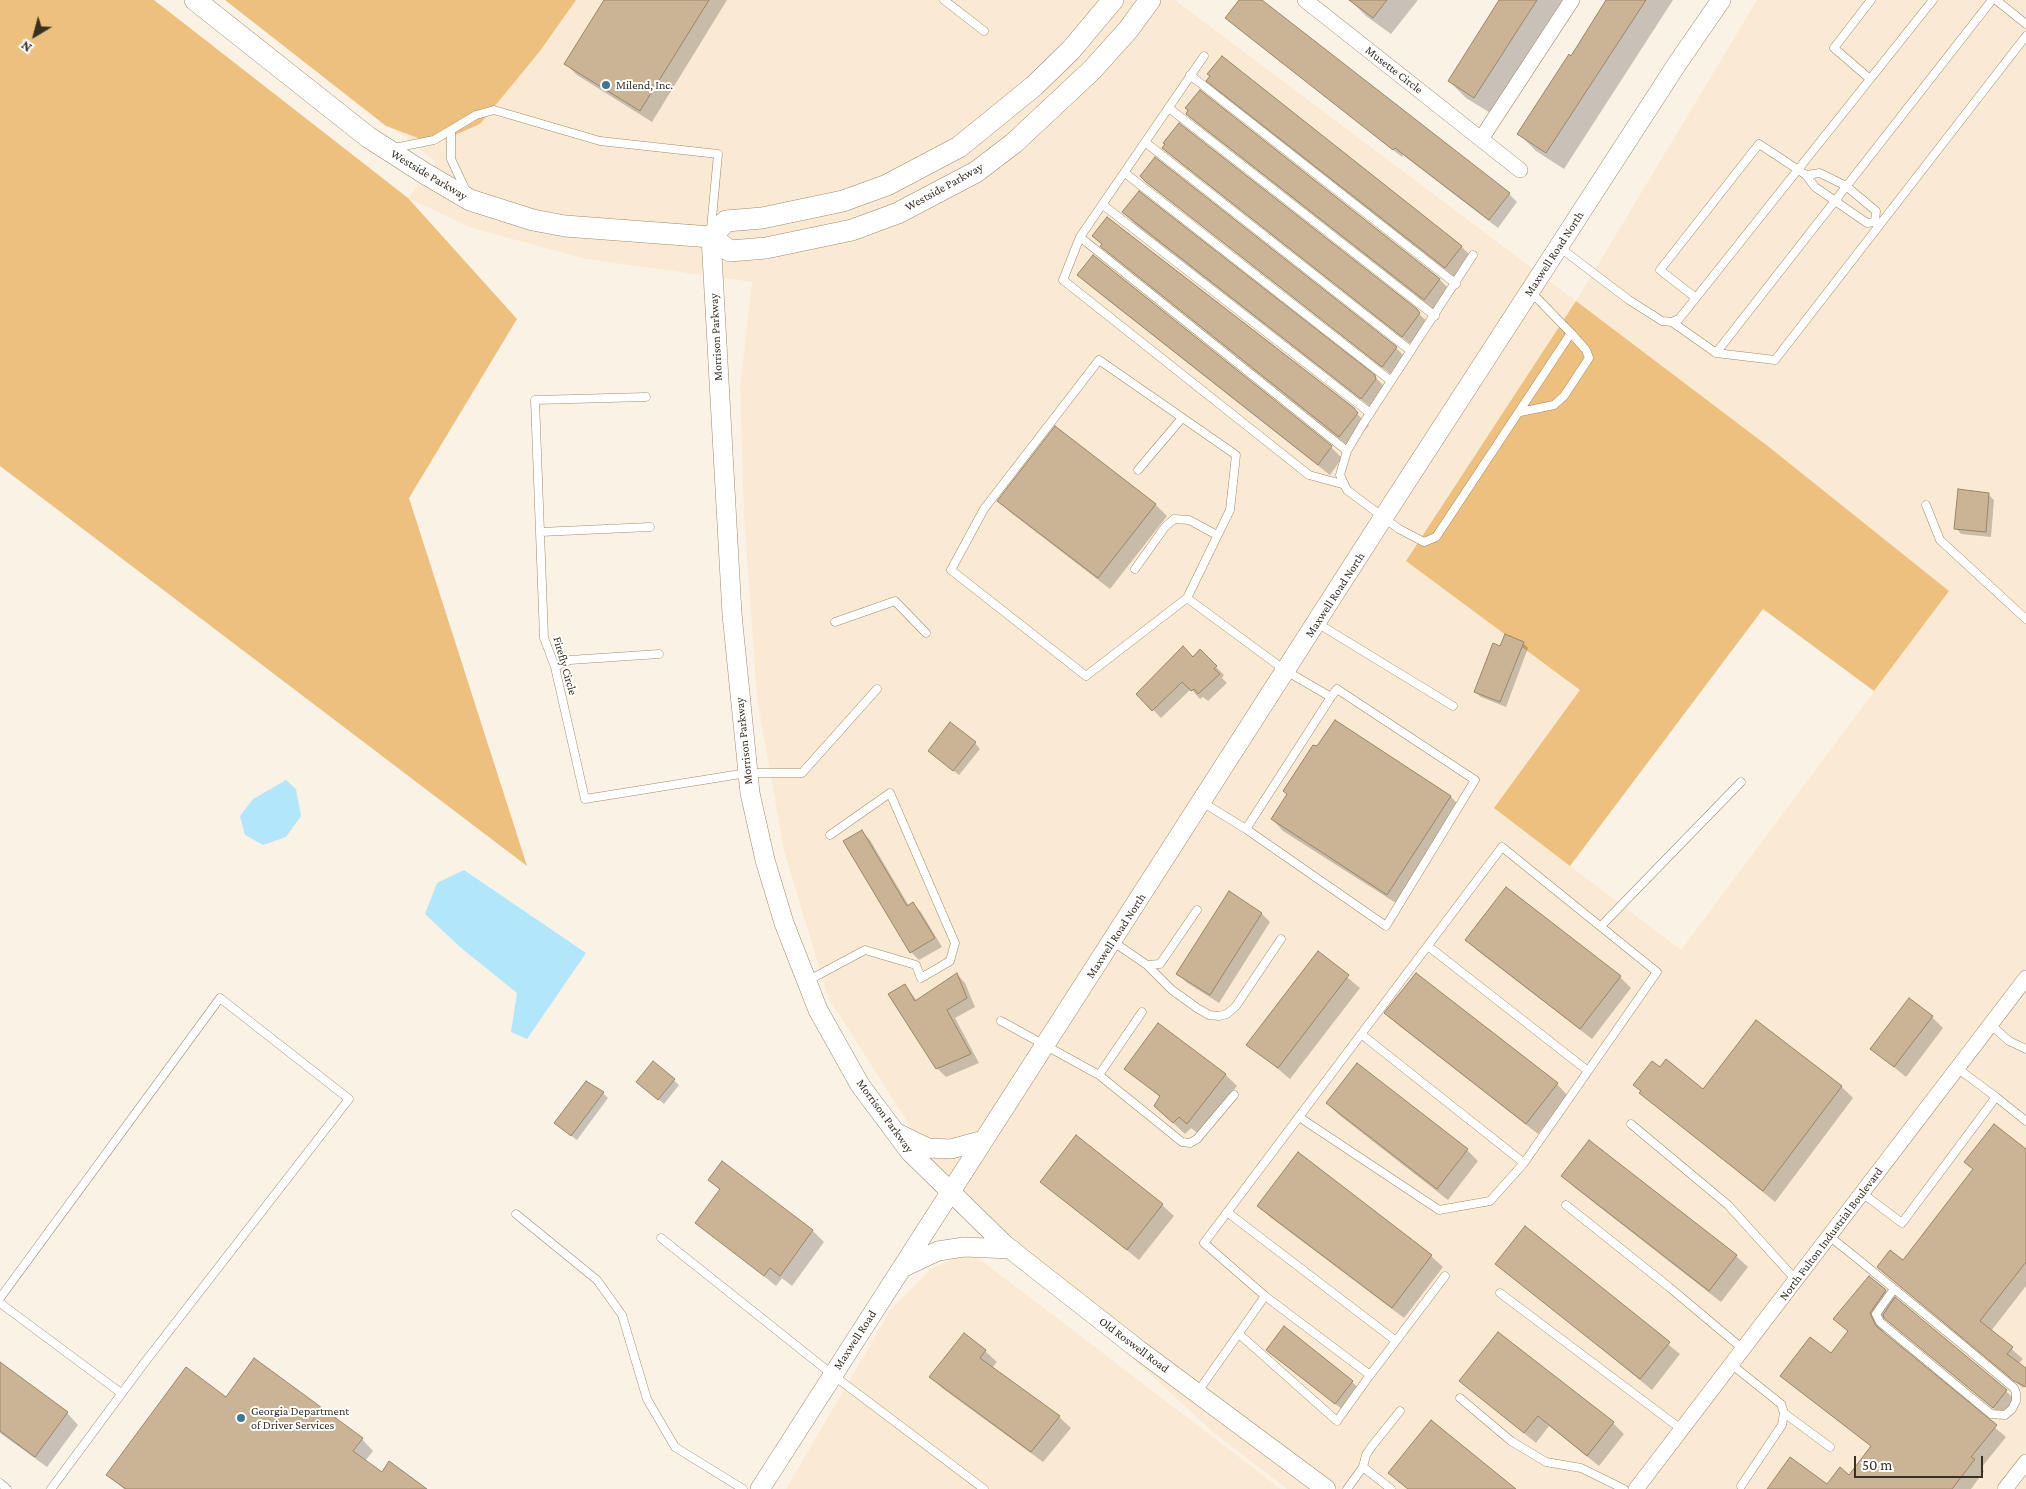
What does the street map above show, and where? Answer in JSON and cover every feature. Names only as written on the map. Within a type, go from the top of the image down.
[{"type":"main road","name":"Westside Parkway","points":[[194,0],[387,150],[470,200],[533,220],[565,226],[710,236],[730,251],[810,240],[852,230],[898,213],[976,172],[1054,108],[1128,30],[1150,0]]},
{"type":"main road","points":[[710,236],[726,221],[796,212],[852,198],[886,185],[959,147],[1034,86],[1071,50],[1113,0]]},
{"type":"street","points":[[1481,139],[1572,0]]},
{"type":"street","name":"Maxwell Road North","points":[[951,1191],[1558,247],[1721,0]]},
{"type":"street","name":"Musette Circle","points":[[1307,1],[1520,170]]},
{"type":"street","name":"Morrison Parkway","points":[[710,236],[732,614],[748,773],[764,860],[784,923],[818,1010],[860,1085],[910,1152],[951,1191]]},
{"type":"street","name":"North Fulton Industrial Boulevard","points":[[1636,1489],[2026,978]]},
{"type":"street","points":[[895,1132],[928,1148],[951,1149],[984,1140]]},
{"type":"street","name":"Old Roswell Road","points":[[951,1191],[1011,1249],[1197,1393],[1326,1489]]},
{"type":"street","name":"Maxwell Road","points":[[760,1489],[951,1191]]},
{"type":"street","points":[[901,1268],[938,1251],[964,1247],[1011,1249]]},
{"type":"street","points":[[2005,1489],[2026,1462]]},
{"type":"lane","points":[[944,0],[984,32]]},
{"type":"lane","points":[[1870,79],[1834,48],[1871,0]]},
{"type":"lane","points":[[1558,247],[1629,300],[1662,321],[1672,322],[1679,319],[1932,0]]},
{"type":"lane","points":[[1716,353],[1994,0],[2026,24]]},
{"type":"lane","points":[[1672,322],[1716,353],[1775,360],[1877,224],[2026,36]]},
{"type":"lane","points":[[1204,56],[1080,237],[1063,280],[1309,475],[1342,484]]},
{"type":"lane","points":[[1190,75],[1456,284]]},
{"type":"lane","points":[[1168,108],[1435,316]]},
{"type":"lane","points":[[387,150],[434,140],[451,132],[476,115],[494,110],[600,141],[718,154],[710,236]]},
{"type":"lane","points":[[451,132],[451,158],[470,200]]},
{"type":"lane","points":[[1145,142],[1411,351]]},
{"type":"lane","points":[[1696,298],[1660,270],[1759,144],[1806,175],[1816,187],[1836,199],[1866,223],[1877,224]]},
{"type":"lane","points":[[1125,173],[1391,381]]},
{"type":"lane","points":[[1806,175],[1820,173],[1846,186],[1876,211],[1877,224]]},
{"type":"lane","points":[[1103,205],[1370,413]]},
{"type":"lane","points":[[1080,237],[1347,452]]},
{"type":"lane","points":[[1473,255],[1456,284],[1370,413],[1347,452],[1340,475],[1342,484],[1347,490],[1403,532],[1424,542],[1436,537],[1571,333]]},
{"type":"lane","points":[[1520,412],[1554,405],[1564,396],[1589,358],[1586,350],[1530,291]]},
{"type":"lane","points":[[1099,360],[1182,418],[1236,455],[1230,510],[1187,598],[1086,676],[951,570],[984,509],[1099,360]]},
{"type":"lane","name":"Firefly Circle","points":[[646,397],[535,400],[544,638],[555,667],[585,799],[748,773],[802,773],[877,689]]},
{"type":"lane","points":[[1138,470],[1182,418]]},
{"type":"lane","points":[[1926,505],[1940,540],[1990,589],[2026,619]]},
{"type":"lane","points":[[1135,569],[1165,527],[1174,520],[1189,520],[1218,535]]},
{"type":"lane","points":[[540,532],[650,526]]},
{"type":"lane","points":[[1187,598],[1286,670],[1331,697]]},
{"type":"lane","points":[[835,622],[895,601],[926,633]]},
{"type":"lane","points":[[1317,623],[1453,706]]},
{"type":"lane","points":[[555,667],[570,660],[659,654]]},
{"type":"lane","points":[[1202,802],[1246,829],[1386,926],[1475,780],[1337,689],[1246,829]]},
{"type":"lane","points":[[1600,926],[1741,782]]},
{"type":"lane","points":[[807,981],[865,950],[916,965],[921,978],[950,961],[955,943],[890,793],[830,835]]},
{"type":"lane","points":[[1299,1117],[1439,1210],[1490,1200],[1524,1163],[1657,972],[1502,847],[1227,1212],[1204,1244],[1265,1296],[1370,1375]]},
{"type":"lane","points":[[1147,965],[1160,964],[1196,910]]},
{"type":"lane","points":[[1112,941],[1147,965],[1172,990],[1197,1008],[1209,1015],[1219,1016],[1227,1014],[1236,1006],[1281,939]]},
{"type":"lane","points":[[1428,946],[1588,1071]]},
{"type":"lane","points":[[0,1298],[220,998],[349,1099],[121,1393],[51,1489]]},
{"type":"lane","points":[[1099,1075],[1142,1012]]},
{"type":"lane","points":[[1001,1022],[1099,1075],[1182,1142],[1190,1143],[1197,1139],[1234,1095]]},
{"type":"lane","points":[[1991,1025],[2010,1041],[2026,1049]]},
{"type":"lane","points":[[1362,1034],[1524,1163]]},
{"type":"lane","points":[[1957,1068],[2026,1121]]},
{"type":"lane","points":[[1862,1193],[1902,1223],[1996,1097]]},
{"type":"lane","points":[[1631,1124],[1728,1205],[1796,1280]]},
{"type":"lane","points":[[1566,1205],[1669,1286],[1743,1349]]},
{"type":"lane","points":[[1227,1212],[1396,1342]]},
{"type":"lane","points":[[516,1214],[597,1280],[622,1315],[647,1399],[675,1447],[743,1489]]},
{"type":"lane","points":[[1829,1236],[1894,1289],[2014,1388],[2016,1401],[2012,1409],[1999,1416],[1991,1414],[1880,1322],[1876,1314],[1894,1289]]},
{"type":"lane","points":[[660,1238],[833,1375],[984,1489]]},
{"type":"lane","points":[[1238,1334],[1338,1421],[1370,1375],[1445,1276]]},
{"type":"lane","points":[[1500,1293],[1681,1430]]},
{"type":"lane","points":[[1197,1393],[1265,1296]]},
{"type":"lane","points":[[0,1303],[121,1393]]},
{"type":"lane","points":[[1731,1364],[1781,1404],[1784,1413],[1782,1425],[1741,1486]]},
{"type":"lane","points":[[1460,1398],[1512,1441],[1546,1462],[1581,1468],[1624,1489]]},
{"type":"lane","points":[[1347,1489],[1363,1467],[1366,1455],[1372,1446],[1400,1411]]},
{"type":"lane","points":[[1784,1413],[1830,1447]]},
{"type":"lane","points":[[1363,1467],[1390,1489]]},
{"type":"lane","points":[[0,1483],[7,1489]]},
{"type":"shaded area","points":[[0,0],[154,0],[408,198],[517,319],[409,498],[527,866],[0,466]]},
{"type":"shaded area","points":[[225,0],[576,0],[540,51],[480,124],[434,144],[386,126]]},
{"type":"shaded area","points":[[232,0],[1175,0],[1576,301],[1757,0],[2026,0],[2026,1489],[1287,1489],[1214,1433],[951,1191],[828,997],[784,851],[757,698],[744,515],[740,387],[752,282],[586,259],[472,228],[408,198],[436,162]],"holes":[[[1769,447],[1949,591],[1681,950],[1494,808],[1580,691]]]},
{"type":"shaded area","points":[[1576,301],[1769,447],[1949,591],[1874,691],[1763,609],[1570,866],[1494,808],[1580,690],[1406,561]]},
{"type":"shaded area","points":[[962,1255],[977,1257],[1281,1489],[786,1489],[891,1309],[931,1269]]},
{"type":"water","points":[[286,780],[296,789],[301,816],[286,837],[263,845],[245,835],[240,816],[253,799]]},
{"type":"water","points":[[464,870],[586,953],[527,1039],[511,1032],[517,993],[460,947],[425,914],[437,883]]},
{"type":"building","points":[[604,0],[709,0],[640,111],[564,64]]},
{"type":"building","points":[[1239,0],[1262,0],[1510,193],[1489,220],[1395,148],[1393,150],[1225,18]]},
{"type":"building","points":[[1349,0],[1387,0],[1373,18]]},
{"type":"building","points":[[1499,0],[1537,0],[1474,98],[1448,81]]},
{"type":"building","points":[[1606,0],[1646,0],[1546,153],[1517,134],[1569,54],[1571,56]]},
{"type":"building","points":[[1222,56],[1462,246],[1445,268],[1206,81],[1210,76],[1207,74]]},
{"type":"building","points":[[1200,90],[1440,279],[1424,300],[1186,114],[1188,110],[1185,108]]},
{"type":"building","points":[[1179,123],[1417,309],[1420,313],[1402,337],[1162,148],[1165,144],[1163,143]]},
{"type":"building","points":[[1155,157],[1397,347],[1382,367],[1146,182],[1140,176]]},
{"type":"building","points":[[1139,191],[1375,375],[1376,379],[1361,399],[1122,212]]},
{"type":"building","points":[[1107,217],[1354,408],[1358,413],[1339,437],[1100,246],[1102,244],[1092,236]]},
{"type":"building","points":[[1093,255],[1332,446],[1318,465],[1077,275]]},
{"type":"building","points":[[1055,426],[1156,504],[1098,578],[997,501]]},
{"type":"building","points":[[1958,489],[1989,493],[1986,532],[1954,529]]},
{"type":"building","points":[[1505,634],[1524,642],[1500,702],[1474,692],[1493,643],[1500,646]]},
{"type":"building","points":[[1183,646],[1193,657],[1200,649],[1217,666],[1214,669],[1220,674],[1198,694],[1194,689],[1191,691],[1182,682],[1152,711],[1136,694]]},
{"type":"building","points":[[1335,720],[1451,796],[1387,895],[1271,819],[1287,794],[1283,791],[1313,745],[1317,746]]},
{"type":"building","points":[[950,722],[976,742],[953,771],[928,751]]},
{"type":"building","points":[[862,830],[907,906],[913,902],[935,938],[910,953],[843,841]]},
{"type":"building","points":[[1506,887],[1621,976],[1580,1029],[1465,940]]},
{"type":"building","points":[[1229,891],[1262,913],[1210,995],[1176,974]]},
{"type":"building","points":[[1318,951],[1349,975],[1278,1068],[1246,1045]]},
{"type":"building","points":[[957,973],[967,998],[947,1010],[971,1054],[936,1069],[888,994],[905,984],[915,1001]]},
{"type":"building","points":[[1416,973],[1558,1083],[1526,1124],[1384,1013]]},
{"type":"building","points":[[1909,998],[1933,1016],[1894,1067],[1870,1049]]},
{"type":"building","points":[[1756,1020],[1842,1086],[1763,1191],[1639,1093],[1641,1091],[1633,1085],[1652,1061],[1660,1067],[1666,1059],[1703,1089]]},
{"type":"building","points":[[1158,1023],[1226,1074],[1187,1124],[1179,1117],[1173,1123],[1154,1106],[1160,1096],[1124,1069]]},
{"type":"building","points":[[653,1061],[675,1079],[658,1100],[636,1082]]},
{"type":"building","points":[[1357,1063],[1468,1149],[1437,1189],[1326,1103]]},
{"type":"building","points":[[586,1081],[604,1092],[571,1136],[554,1123]]},
{"type":"building","points":[[1994,1124],[2026,1149],[2026,1262],[1980,1321],[2013,1347],[2007,1354],[2026,1368],[2026,1387],[2014,1381],[1877,1267],[1890,1250],[1903,1260],[1973,1169],[1964,1162]]},
{"type":"building","points":[[1076,1135],[1163,1204],[1127,1250],[1040,1182]]},
{"type":"building","points":[[1589,1140],[1737,1255],[1709,1291],[1561,1176]]},
{"type":"building","points":[[1298,1152],[1432,1255],[1392,1308],[1257,1206]]},
{"type":"building","points":[[722,1161],[813,1230],[780,1276],[770,1268],[764,1276],[695,1223],[720,1189],[708,1180]]},
{"type":"building","points":[[1525,1226],[1670,1342],[1640,1379],[1495,1264]]},
{"type":"building","points":[[1869,1276],[1886,1290],[1870,1313],[1876,1326],[1997,1425],[1971,1457],[1975,1459],[1952,1489],[1767,1489],[1790,1457],[1827,1484],[1840,1467],[1849,1475],[1871,1446],[1780,1376],[1810,1337],[1831,1353],[1848,1331],[1833,1319]]},
{"type":"building","points":[[1895,1297],[2007,1390],[1993,1408],[1884,1318],[1883,1315]]},
{"type":"building","points":[[1284,1326],[1353,1381],[1335,1404],[1266,1350]]},
{"type":"building","points":[[1498,1332],[1614,1422],[1587,1456],[1538,1416],[1524,1433],[1459,1381]]},
{"type":"building","points":[[964,1333],[986,1350],[980,1358],[1060,1416],[1031,1452],[929,1377]]},
{"type":"building","name":"Georgia Department of Driver Services","points":[[254,1358],[363,1438],[353,1451],[382,1472],[389,1461],[427,1489],[126,1489],[106,1475],[186,1367],[226,1397]]},
{"type":"building","points":[[0,1362],[68,1412],[35,1457],[0,1431]]},
{"type":"building","points":[[1431,1420],[1516,1489],[1408,1489],[1388,1473]]},
{"type":"place","name":"Milend, Inc.","points":[[606,85]]},
{"type":"place","name":"Georgia Department of Driver Services","points":[[241,1418]]}]
